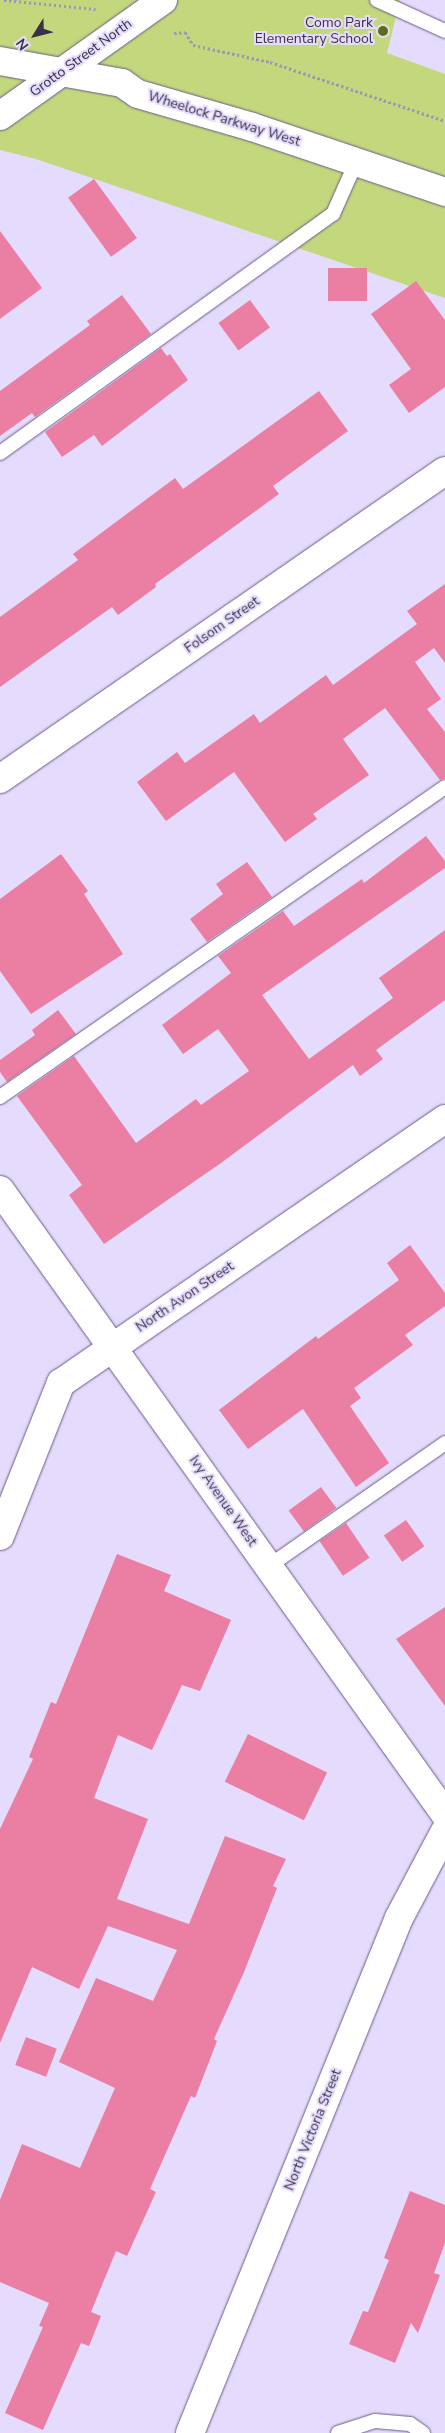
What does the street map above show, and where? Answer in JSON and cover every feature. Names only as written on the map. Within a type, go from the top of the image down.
[{"type":"street","name":"Grotto Street North","points":[[0,116],[163,0]]},
{"type":"street","name":"Wheelock Parkway West","points":[[0,61],[122,82],[138,94],[357,160],[445,192]]},
{"type":"street","name":"Folsom Street","points":[[0,779],[445,471]]},
{"type":"street","name":"North Avon Street","points":[[0,1536],[61,1384],[113,1346],[445,1119]]},
{"type":"street","name":"Ivy Avenue West","points":[[0,1190],[445,1814]]},
{"type":"street","name":"North Victoria Street","points":[[190,2433],[399,1918],[445,1831]]},
{"type":"lane","points":[[377,0],[445,31]]},
{"type":"lane","points":[[0,453],[333,214],[357,160]]},
{"type":"lane","points":[[0,1097],[445,787]]},
{"type":"lane","points":[[269,1566],[445,1443]]},
{"type":"lane","points":[[338,2433],[375,2421],[410,2424],[423,2433]]},
{"type":"path","points":[[4,0],[100,9],[128,25],[185,32],[193,45],[270,62],[445,121]]},
{"type":"green space","points":[[0,0],[400,0],[387,53],[445,74],[445,298],[36,159],[0,150]]},
{"type":"building","points":[[94,179],[137,238],[111,257],[68,198]]},
{"type":"building","points":[[0,231],[42,288],[0,319]]},
{"type":"building","points":[[328,268],[367,268],[367,301],[328,301]]},
{"type":"building","points":[[416,281],[445,320],[445,387],[409,413],[389,385],[411,369],[371,314]]},
{"type":"building","points":[[122,295],[151,334],[35,417],[32,413],[0,436],[0,391],[90,325],[87,321]]},
{"type":"building","points":[[250,300],[270,328],[238,350],[218,323]]},
{"type":"building","points":[[161,348],[167,356],[170,354],[188,380],[102,446],[94,435],[62,457],[45,432]]},
{"type":"building","points":[[319,391],[348,431],[273,486],[279,494],[155,584],[156,587],[118,615],[112,607],[0,687],[0,617],[78,560],[73,554],[175,478],[183,489]]},
{"type":"building","points":[[445,584],[445,663],[434,648],[415,662],[441,699],[427,709],[445,732],[445,778],[440,780],[385,708],[343,739],[369,775],[313,814],[317,819],[285,842],[234,772],[166,821],[137,782],[177,752],[185,763],[254,714],[260,723],[326,675],[333,685],[417,624],[407,611]]},
{"type":"building","points":[[426,836],[445,861],[445,868],[262,995],[309,1059],[393,998],[379,978],[445,930],[445,1000],[376,1050],[383,1059],[360,1076],[353,1065],[221,1163],[104,1244],[69,1195],[82,1185],[17,1096],[74,1056],[136,1143],[196,1099],[201,1105],[249,1071],[218,1029],[183,1054],[162,1025],[231,973],[218,956],[283,911],[294,926],[362,879],[364,883]]},
{"type":"building","points":[[61,854],[88,891],[84,894],[123,954],[31,1014],[0,971],[0,899]]},
{"type":"building","points":[[247,862],[272,897],[207,942],[190,919],[223,894],[216,884]]},
{"type":"building","points":[[58,1010],[76,1034],[7,1082],[0,1072],[0,1060],[35,1035],[32,1030]]},
{"type":"building","points":[[410,1245],[445,1293],[445,1306],[405,1335],[413,1345],[354,1388],[361,1398],[350,1406],[389,1463],[356,1487],[303,1409],[248,1449],[219,1410],[316,1336],[318,1339],[399,1280],[387,1263]]},
{"type":"building","points":[[321,1487],[336,1508],[304,1532],[289,1511]]},
{"type":"building","points":[[406,1520],[424,1546],[402,1562],[384,1535]]},
{"type":"building","points":[[346,1523],[369,1558],[343,1576],[319,1541]]},
{"type":"building","points":[[117,1554],[171,1575],[164,1591],[231,1620],[200,1691],[182,1685],[152,1750],[118,1735],[94,1798],[148,1819],[117,1899],[189,1924],[225,1836],[286,1859],[273,1886],[277,1888],[244,1972],[214,2039],[217,2041],[195,2098],[191,2096],[150,2189],[156,2192],[127,2256],[116,2251],[91,2312],[101,2316],[89,2346],[81,2343],[43,2430],[5,2413],[43,2327],[39,2326],[49,2303],[0,2282],[0,2200],[22,2144],[80,2168],[115,2088],[59,2062],[96,1978],[153,2001],[177,1950],[108,1926],[79,1989],[32,1967],[0,2043],[0,1829],[33,1759],[29,1757],[51,1702],[56,1704]]},
{"type":"building","points":[[445,1607],[445,1706],[396,1639]]},
{"type":"building","points":[[248,1734],[327,1773],[304,1820],[225,1782]]},
{"type":"building","points":[[26,2037],[57,2049],[46,2077],[15,2065]]},
{"type":"building","points":[[410,2191],[445,2205],[445,2243],[434,2273],[440,2275],[418,2333],[411,2323],[395,2363],[349,2344],[363,2311],[368,2312],[389,2260],[384,2258]]},
{"type":"place","name":"Como Park Elementary School","points":[[383,31]]}]
